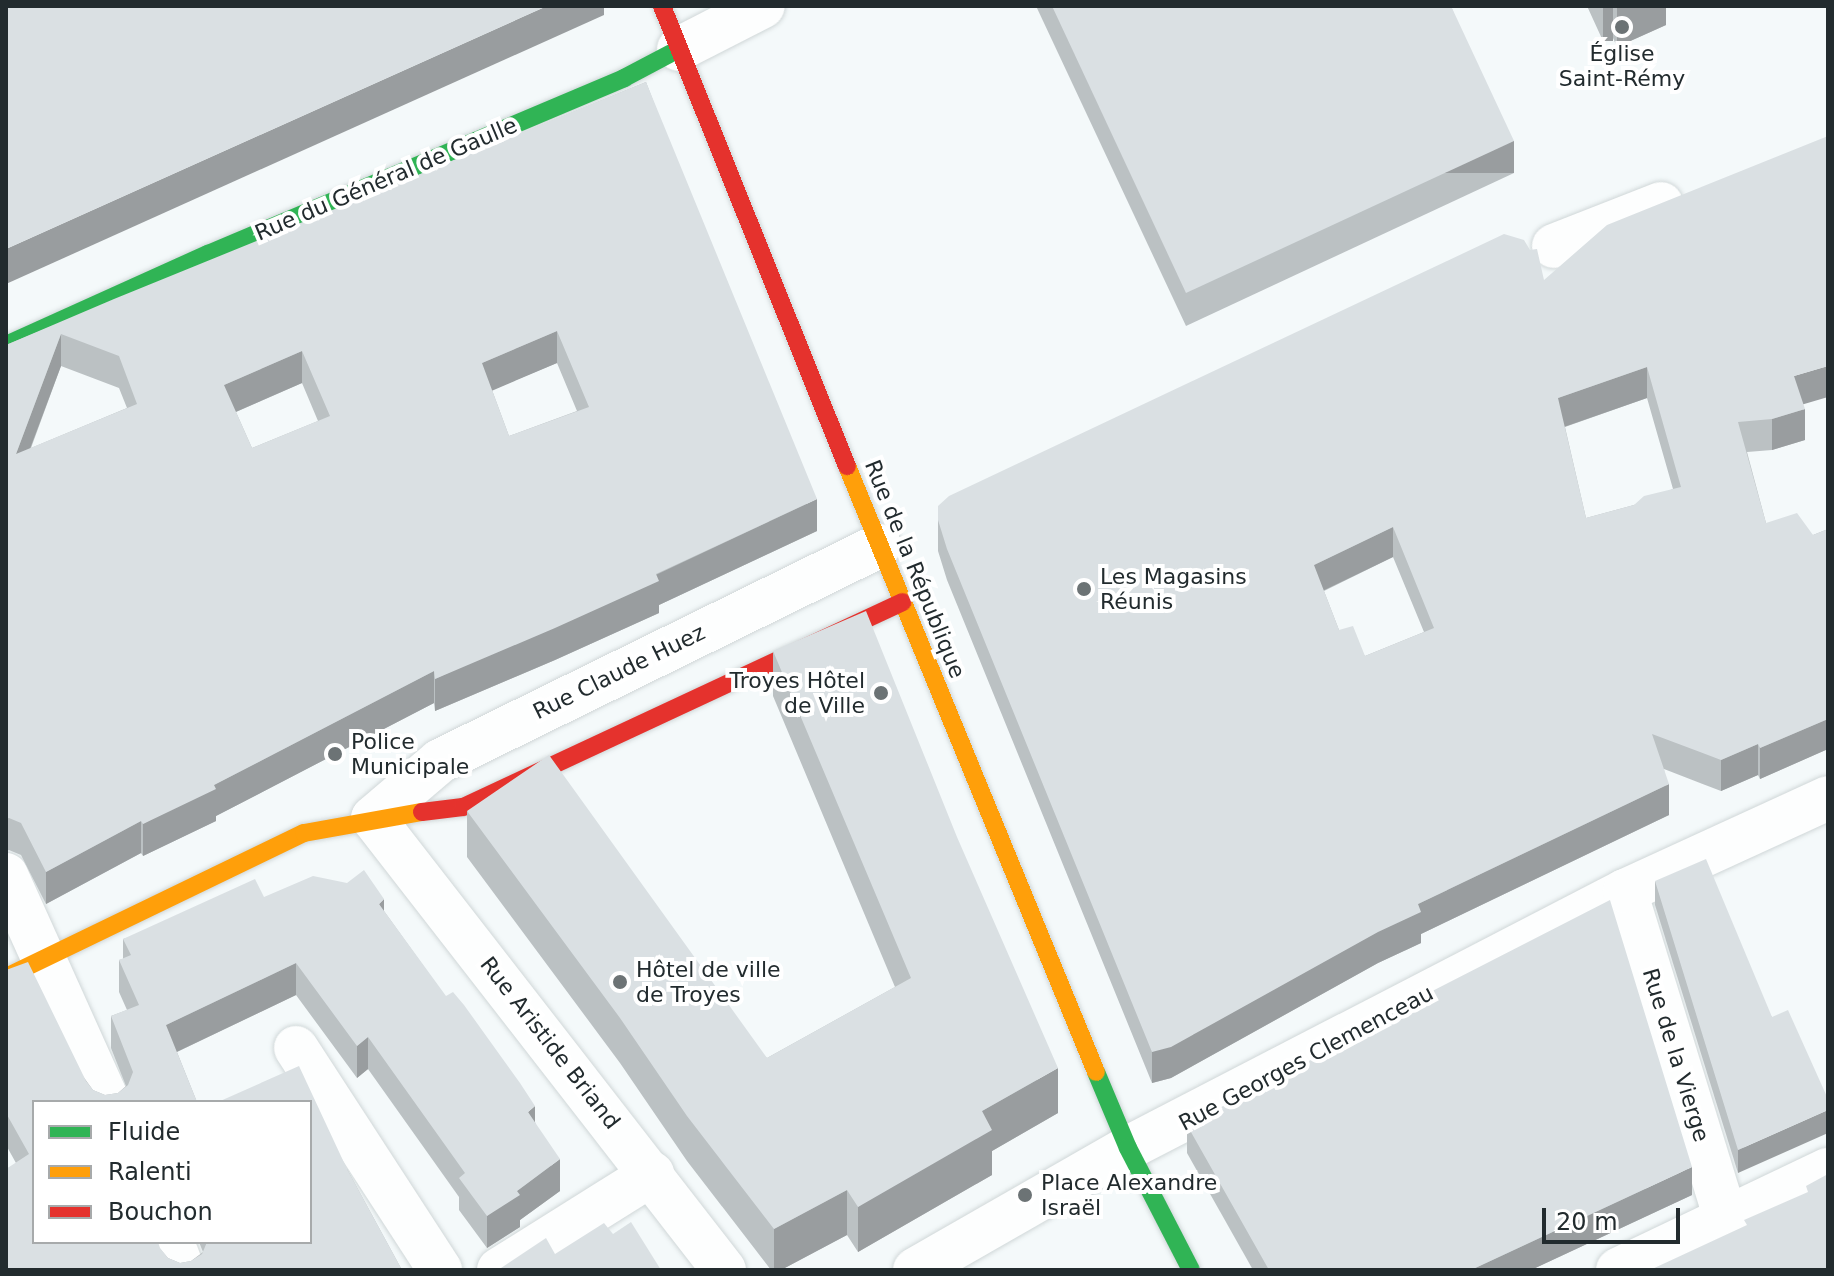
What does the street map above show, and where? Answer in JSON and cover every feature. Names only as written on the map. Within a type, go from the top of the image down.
[{"type":"street","name":"Rue de la République","points":[[662,6],[879,546],[1128,1148],[1191,1270]]},
{"type":"street","name":"Rue du Général de Gaulle","points":[[6,345],[226,247],[624,78],[763,6]]},
{"type":"street","points":[[1554,246],[1700,189]]},
{"type":"street","name":"Rue Claude Huez","points":[[373,818],[440,761],[879,546]]},
{"type":"street","name":"Rue Claude Huez","points":[[24,968],[304,833],[373,818],[463,807],[902,602]]},
{"type":"street","name":"Rue Georges Clemenceau","points":[[1128,1148],[1625,891],[1711,848],[1828,798]]},
{"type":"street","name":"Rue Aristide Briand","points":[[373,818],[724,1270]]},
{"type":"street","points":[[6,875],[24,968],[107,1100]]},
{"type":"street","name":"Rue de la Vierge","points":[[1625,891],[1726,1219]]},
{"type":"street","points":[[296,1048],[440,1270]]},
{"type":"street","points":[[915,1270],[1128,1148]]},
{"type":"street","points":[[1618,1270],[1828,1170]]},
{"type":"street","points":[[499,1270],[652,1174]]},
{"type":"street","points":[[173,1244],[183,1270]]},
{"type":"building","points":[[6,6],[547,6],[6,249]]},
{"type":"building","points":[[1052,6],[1451,6],[1514,141],[1186,293]]},
{"type":"building","points":[[646,82],[817,499],[656,574],[659,581],[555,628],[435,679],[434,671],[214,785],[216,789],[143,824],[141,821],[46,872],[21,823],[6,819],[6,345]],"holes":[[[557,331],[589,407],[509,436],[482,363]],[[61,334],[119,356],[137,404],[16,454]],[[302,351],[330,416],[252,448],[224,385]]]},
{"type":"building","points":[[1828,136],[1828,366],[1794,376],[1805,409],[1772,419],[1738,422],[1766,523],[1797,513],[1813,535],[1828,529],[1828,719],[1760,748],[1758,744],[1721,760],[1652,734],[1669,784],[1418,904],[1421,912],[1378,932],[1171,1047],[1152,1052],[947,549],[938,520],[938,506],[949,496],[1504,234],[1524,240],[1530,250],[1537,249],[1544,280],[1607,225]],"holes":[[[1647,367],[1681,487],[1644,496],[1634,505],[1586,518],[1558,398]],[[1393,527],[1434,628],[1365,656],[1353,626],[1339,630],[1314,565]]]},
{"type":"building","name":"Hôtel de ville de Troyes","points":[[866,611],[957,837],[1058,1068],[982,1111],[992,1130],[858,1207],[847,1190],[774,1229],[687,1116],[620,1018],[467,811],[549,755],[767,1058],[911,978],[773,651]]},
{"type":"building","points":[[1706,859],[1772,1017],[1788,1010],[1828,1099],[1828,1110],[1738,1150],[1655,881]]},
{"type":"building","points":[[364,870],[384,899],[379,904],[446,996],[453,992],[520,1083],[535,1106],[528,1112],[560,1159],[517,1191],[520,1195],[487,1216],[459,1178],[465,1173],[368,1037],[357,1046],[296,963],[166,1025],[196,1100],[32,1100],[32,1244],[159,1244],[168,1258],[180,1263],[202,1254],[206,1244],[312,1244],[312,1100],[222,1100],[299,1066],[347,1169],[402,1270],[6,1270],[6,1169],[29,1154],[6,1113],[6,970],[28,962],[86,1081],[93,1090],[105,1095],[118,1093],[128,1085],[133,1072],[111,1016],[139,1005],[119,960],[131,955],[123,939],[255,879],[264,897],[313,876],[347,883]]},
{"type":"building","points":[[1610,900],[1692,1167],[1471,1270],[1269,1270],[1187,1125],[1326,1052],[1407,1004]]},
{"type":"building","points":[[1828,1174],[1828,1270],[1650,1270],[1747,1225],[1744,1220],[1808,1192],[1806,1186]]},
{"type":"building","points":[[631,1222],[661,1270],[498,1270],[546,1238],[555,1254],[604,1223],[613,1234]]},
{"type":"traffic: fast","points":[[6,345],[208,254],[624,78],[679,49]]},
{"type":"traffic: fast","points":[[1096,1072],[1128,1148],[1191,1270]]},
{"type":"traffic: slow","points":[[847,466],[1096,1072]]},
{"type":"traffic: slow","points":[[6,977],[304,833],[422,812]]},
{"type":"traffic: jam","points":[[662,6],[847,466]]},
{"type":"traffic: jam","points":[[422,812],[463,807],[902,602]]},
{"type":"place","name":"Église Saint-Rémy","points":[[1622,27]]},
{"type":"place","name":"Les Magasins Réunis","points":[[1084,589]]},
{"type":"place","name":"Troyes Hôtel de Ville","points":[[881,693]]},
{"type":"place","name":"Police Municipale","points":[[335,754]]},
{"type":"place","name":"Hôtel de ville de Troyes","points":[[620,982]]},
{"type":"place","name":"Place Alexandre Israël","points":[[1025,1195]]}]
